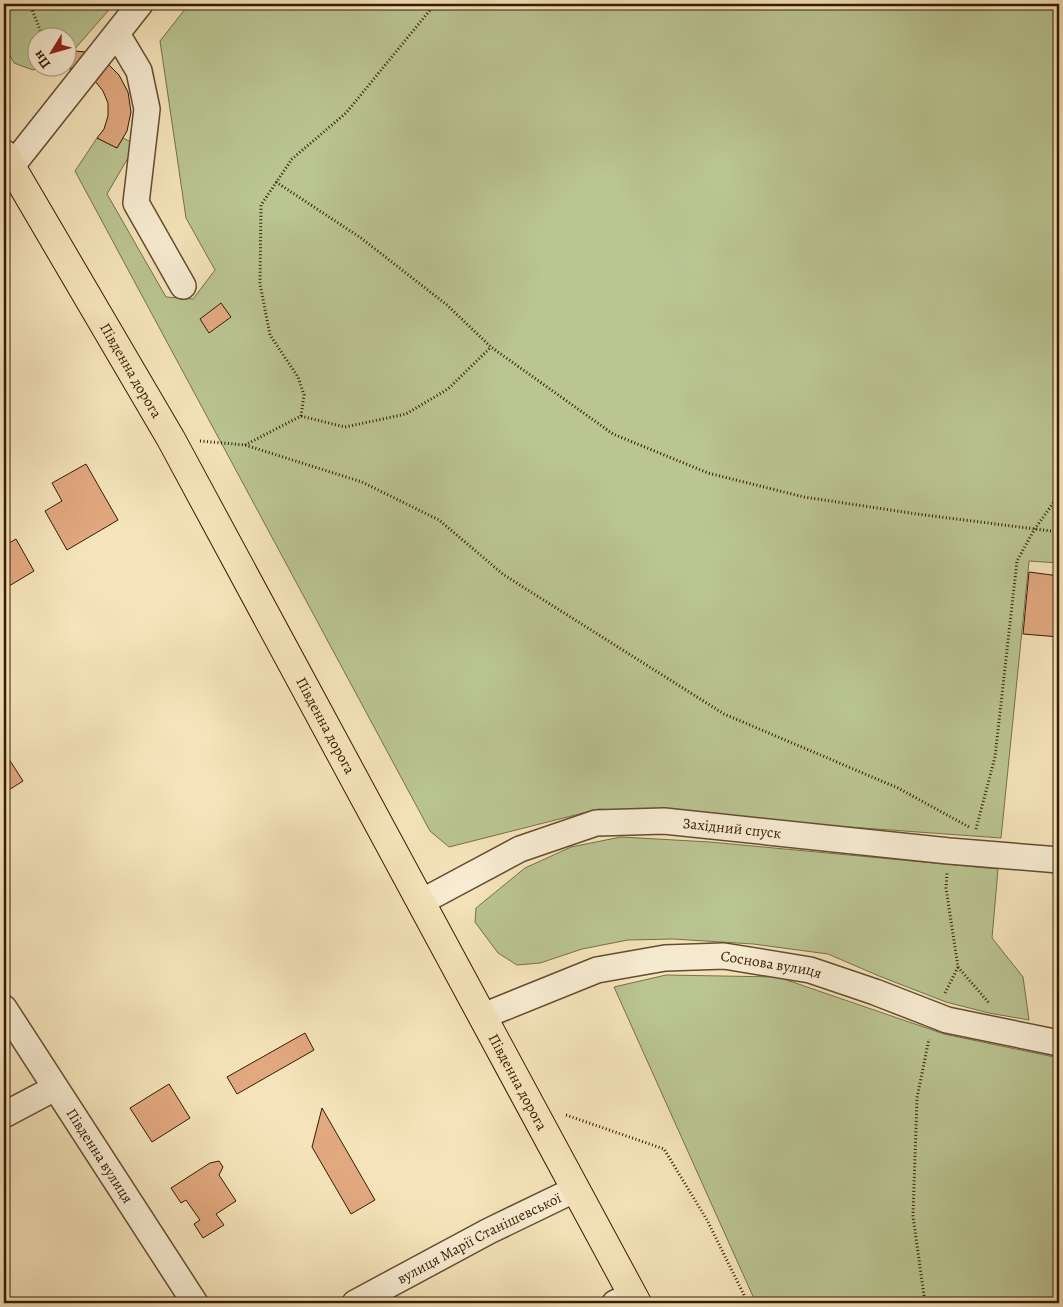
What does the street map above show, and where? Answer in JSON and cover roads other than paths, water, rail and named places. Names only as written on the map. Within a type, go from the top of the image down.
[{"type":"highway","name":"Південна дорога","points":[[7,160],[171,439],[576,1189],[628,1300]]},
{"type":"street","points":[[7,160],[117,34],[140,4]]},
{"type":"street","points":[[117,34],[139,71],[147,109],[136,203],[182,286]]},
{"type":"street","name":"Західний спуск","points":[[421,902],[520,849],[596,823],[664,821],[948,851],[1059,860]]},
{"type":"street","name":"Соснова вулиця","points":[[483,1016],[597,970],[665,958],[724,956],[810,970],[875,992],[947,1020],[1059,1043]]},
{"type":"street","name":"Південна вулиця","points":[[4,1008],[195,1303]]},
{"type":"street","points":[[4,1116],[55,1088]]},
{"type":"street","name":"вулиця Марії Станішевської","points":[[355,1303],[489,1231],[576,1189]]}]
